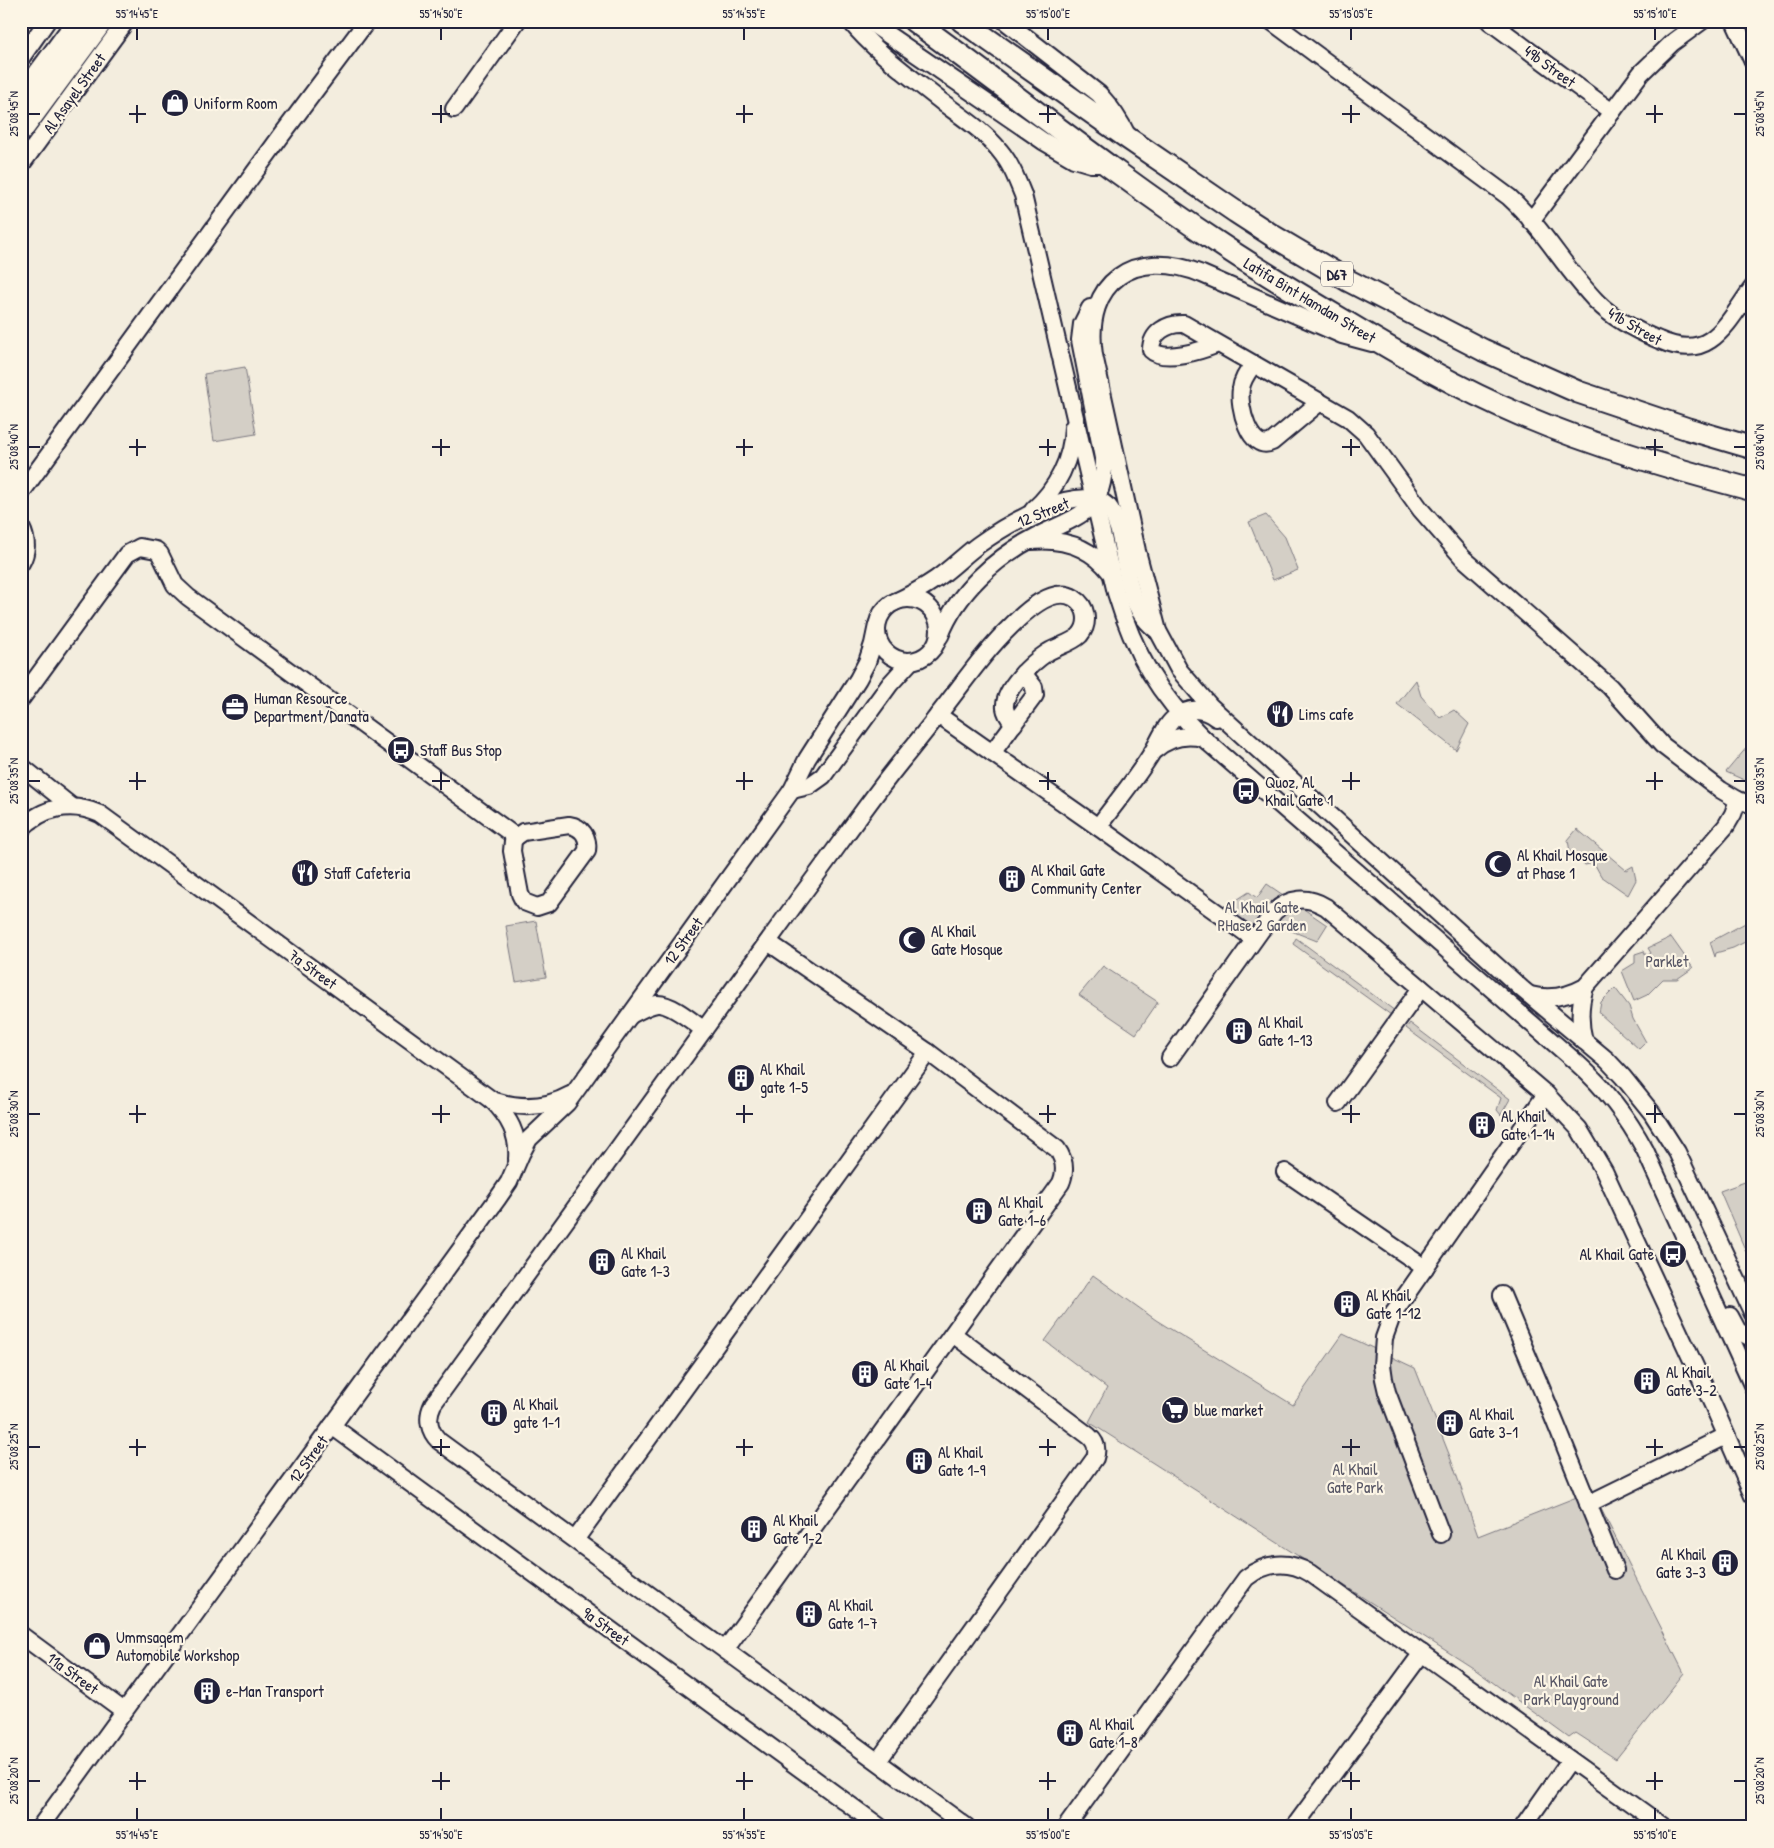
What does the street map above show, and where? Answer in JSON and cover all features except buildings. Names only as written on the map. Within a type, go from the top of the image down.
[{"type":"main road","points":[[21,98],[78,21]]},
{"type":"main road","points":[[21,131],[102,21]]},
{"type":"main road","name":"Latifa Bint Hamdan Street","points":[[914,21],[1106,164],[1253,266],[1386,346],[1467,390],[1572,436],[1627,454],[1753,490]]},
{"type":"main road","name":"D67","points":[[962,21],[1129,139],[1310,259],[1401,308],[1530,372],[1595,398],[1753,448]]},
{"type":"street","points":[[21,58],[48,21]]},
{"type":"street","name":"Al Asayel Street","points":[[21,165],[126,21]]},
{"type":"street","points":[[21,493],[367,21]]},
{"type":"street","points":[[454,109],[516,21]]},
{"type":"street","points":[[850,21],[867,40],[894,63],[984,134],[1001,152],[1014,173],[1024,195],[1111,574],[1122,612],[1136,648],[1156,682],[1179,714],[1203,738],[1577,1063],[1604,1089],[1627,1118],[1636,1134],[1753,1387]]},
{"type":"street","points":[[868,21],[1043,141],[1074,159],[1090,164],[1106,164]]},
{"type":"street","points":[[1005,21],[1100,94],[1112,107],[1129,139]]},
{"type":"street","name":"41b Street","points":[[1271,21],[1509,196],[1522,209],[1597,302],[1624,323],[1672,346],[1691,347],[1709,341],[1723,328],[1753,287]]},
{"type":"street","name":"49b Street","points":[[1489,21],[1612,112]]},
{"type":"street","points":[[1531,220],[1637,79],[1656,57],[1702,21]]},
{"type":"street","points":[[1734,21],[1753,62]]},
{"type":"street","points":[[1095,500],[1102,482],[1104,463],[1080,340],[1084,316],[1111,283],[1119,276],[1136,267],[1154,264],[1179,266],[1218,280],[1342,335],[1386,346]]},
{"type":"street","points":[[1100,298],[1093,318],[1094,355],[1137,551],[1158,631],[1171,657],[1188,682],[1210,706],[1530,995],[1607,1060],[1623,1077],[1638,1094],[1665,1132],[1683,1162],[1753,1314]]},
{"type":"street","points":[[1218,344],[1348,418],[1366,434],[1421,510],[1462,558],[1610,687],[1662,745],[1721,790],[1745,802],[1585,987],[1568,995],[1558,997],[1530,995]]},
{"type":"street","points":[[1254,365],[1243,380],[1240,398],[1244,416],[1253,438],[1260,444],[1272,442],[1320,402]]},
{"type":"street","points":[[1018,520],[1048,495],[1067,461],[1073,434],[1073,407]]},
{"type":"street","name":"12 Street","points":[[893,603],[930,583],[978,545],[1018,520],[1043,508],[1067,500],[1095,500]]},
{"type":"street","points":[[1095,500],[1108,507],[1114,514],[1135,603],[1144,619],[1158,631]]},
{"type":"street","name":"12 Street","points":[[940,636],[952,609],[970,586],[1026,542],[1084,512],[1095,500]]},
{"type":"street","points":[[21,527],[26,541],[26,550],[21,562]]},
{"type":"street","points":[[1026,542],[1060,541],[1076,546],[1099,560],[1111,574]]},
{"type":"street","points":[[21,699],[127,554],[140,547],[151,548],[160,554],[175,585],[188,597],[516,837]]},
{"type":"street","points":[[966,1827],[439,1441],[434,1437],[429,1424],[430,1411],[704,1030],[882,786],[988,649],[1021,617],[1053,596],[1065,594],[1075,598],[1083,606],[1086,622],[1080,634],[1074,639],[1047,653],[1024,673],[1006,699],[1006,710],[1014,724]]},
{"type":"street","points":[[907,599],[920,601],[932,609],[939,621],[940,636],[934,648],[924,658],[910,662],[899,660],[889,655],[882,647],[877,636],[877,625],[882,612],[893,603],[907,599]]},
{"type":"street","name":"12 Street","points":[[40,1827],[504,1190],[529,1139],[559,1111],[574,1093],[792,790],[806,759],[858,679],[870,653],[877,625]]},
{"type":"street","points":[[792,790],[809,786],[823,776],[890,684],[910,662]]},
{"type":"street","points":[[992,753],[1035,695],[1034,687],[1024,673]]},
{"type":"street","points":[[1098,826],[1153,751],[1167,726],[1179,714],[1187,711],[1203,710],[1243,736]]},
{"type":"street","points":[[938,715],[1098,826],[1254,939]]},
{"type":"street","points":[[1153,751],[1176,738],[1185,736],[1203,738]]},
{"type":"street","points":[[21,766],[70,806]]},
{"type":"street","points":[[21,830],[35,818],[46,812],[70,806]]},
{"type":"street","name":"7a Street","points":[[70,806],[91,810],[100,814],[492,1100],[508,1118],[513,1129],[518,1152],[517,1164]]},
{"type":"street","points":[[569,825],[582,831],[587,840],[587,850],[549,903],[541,907],[532,907],[522,898],[512,851],[513,841],[516,837],[523,832],[569,825]]},
{"type":"street","points":[[1170,1058],[1274,912],[1285,904],[1300,899],[1318,902],[1326,907],[1546,1094],[1580,1129],[1597,1156],[1753,1496]]},
{"type":"street","points":[[725,1650],[1062,1183],[1065,1171],[1064,1163],[1057,1149],[928,1052],[768,942]]},
{"type":"street","points":[[1584,1041],[1580,1019],[1585,987]]},
{"type":"street","points":[[1338,1103],[1421,988]]},
{"type":"street","points":[[628,1017],[650,1005],[662,1004],[670,1007],[704,1030]]},
{"type":"street","points":[[575,1540],[928,1052]]},
{"type":"street","points":[[492,1100],[504,1104],[528,1107],[552,1103],[574,1093]]},
{"type":"street","points":[[1441,1534],[1387,1392],[1382,1365],[1384,1338],[1393,1313],[1546,1094]]},
{"type":"street","points":[[1285,1172],[1425,1268]]},
{"type":"street","points":[[1706,1282],[1724,1305],[1738,1331],[1753,1339]]},
{"type":"street","points":[[1502,1295],[1615,1570]]},
{"type":"street","points":[[878,1761],[1095,1458],[1096,1449],[1093,1440],[953,1334]]},
{"type":"street","name":"9a Street","points":[[332,1426],[880,1827]]},
{"type":"street","points":[[1588,1504],[1726,1436]]},
{"type":"street","points":[[1066,1827],[1246,1578],[1254,1572],[1272,1565],[1282,1564],[1302,1568],[1664,1827]]},
{"type":"street","name":"11a Street","points":[[21,1635],[124,1711]]},
{"type":"street","points":[[1294,1827],[1422,1653]]},
{"type":"street","points":[[1523,1827],[1570,1760]]},
{"type":"green space","points":[[245,367],[256,434],[214,441],[204,374]]},
{"type":"green space","points":[[1266,515],[1285,537],[1298,570],[1273,580],[1249,522]]},
{"type":"green space","points":[[1416,680],[1421,696],[1440,718],[1454,710],[1469,724],[1456,750],[1397,704]]},
{"type":"green space","points":[[1753,740],[1753,784],[1726,772]]},
{"type":"green space","points":[[1577,829],[1626,870],[1633,866],[1636,880],[1628,895],[1601,876],[1594,863],[1585,865],[1570,852],[1568,840]]},
{"type":"green space","name":"Al Khail Gate PHase 2 Garden","points":[[1267,884],[1327,925],[1317,941],[1279,926],[1263,941],[1231,918],[1235,901],[1249,892],[1257,898]]},
{"type":"green space","points":[[536,921],[546,977],[516,982],[506,926]]},
{"type":"green space","name":"Parklet","points":[[1749,921],[1753,927],[1753,937],[1733,948],[1716,953],[1715,957],[1710,942]]},
{"type":"green space","name":"Parklet","points":[[1671,937],[1693,968],[1677,979],[1663,979],[1647,995],[1634,1001],[1622,971],[1635,963],[1635,954],[1644,951],[1646,956],[1651,953],[1648,948]]},
{"type":"green space","points":[[1296,938],[1395,1011],[1391,1015],[1293,944]]},
{"type":"green space","points":[[1103,966],[1158,1002],[1136,1034],[1079,995]]},
{"type":"green space","name":"Parklet","points":[[1615,988],[1629,1006],[1633,1019],[1646,1042],[1639,1049],[1599,1013],[1601,1002]]},
{"type":"green space","points":[[1410,1023],[1510,1099],[1501,1115],[1497,1110],[1501,1098],[1406,1028]]},
{"type":"green space","points":[[1753,1179],[1753,1268],[1720,1191]]},
{"type":"green space","name":"Al Khail Gate Park","points":[[1093,1275],[1156,1320],[1293,1405],[1343,1334],[1415,1368],[1449,1454],[1478,1536],[1592,1491],[1684,1673],[1616,1759],[1576,1733],[1569,1738],[1473,1668],[1089,1422],[1107,1388],[1045,1341]]},
{"type":"place","name":"Uniform Room","points":[[175,103]]},
{"type":"place","name":"Human Resource Department/Danata","points":[[235,707]]},
{"type":"place","name":"Lims cafe","points":[[1280,714]]},
{"type":"place","name":"Staff Bus Stop","points":[[401,750]]},
{"type":"place","name":"Quoz, Al Khail Gate 1","points":[[1246,791]]},
{"type":"place","name":"Al Khail Mosque at Phase 1","points":[[1498,864]]},
{"type":"place","name":"Staff Cafeteria","points":[[305,873]]},
{"type":"place","name":"Al Khail Gate Community Center","points":[[1012,879]]},
{"type":"place","name":"Al Khail Gate Mosque","points":[[912,940]]},
{"type":"place","name":"Al Khail Gate 1-13","points":[[1239,1031]]},
{"type":"place","name":"Al Khail gate 1-5","points":[[741,1078]]},
{"type":"place","name":"Al Khail Gate 1-14","points":[[1482,1125]]},
{"type":"place","name":"Al Khail Gate 1-6","points":[[979,1211]]},
{"type":"place","name":"Al Khail Gate","points":[[1673,1254]]},
{"type":"place","name":"Al Khail Gate 1-3","points":[[602,1262]]},
{"type":"place","name":"Al Khail Gate 1-12","points":[[1347,1304]]},
{"type":"place","name":"Al Khail Gate 1-4","points":[[865,1374]]},
{"type":"place","name":"Al Khail Gate 3-2","points":[[1647,1381]]},
{"type":"place","name":"blue market","points":[[1175,1410]]},
{"type":"place","name":"Al Khail gate 1-1","points":[[494,1413]]},
{"type":"place","name":"Al Khail Gate 3-1","points":[[1450,1423]]},
{"type":"place","name":"Al Khail Gate 1-9","points":[[919,1461]]},
{"type":"place","name":"Al Khail Gate 1-2","points":[[754,1529]]},
{"type":"place","name":"Al Khail Gate 3-3","points":[[1725,1563]]},
{"type":"place","name":"Al Khail Gate 1-7","points":[[809,1614]]},
{"type":"place","name":"Ummsaqem Automobile Workshop","points":[[97,1646]]},
{"type":"place","name":"e-Man Transport","points":[[207,1691]]},
{"type":"place","name":"Al Khail Gate 1-8","points":[[1070,1733]]},
{"type":"park label","name":"Al Khail Gate Park Playground","points":[[1571,1690]]}]
